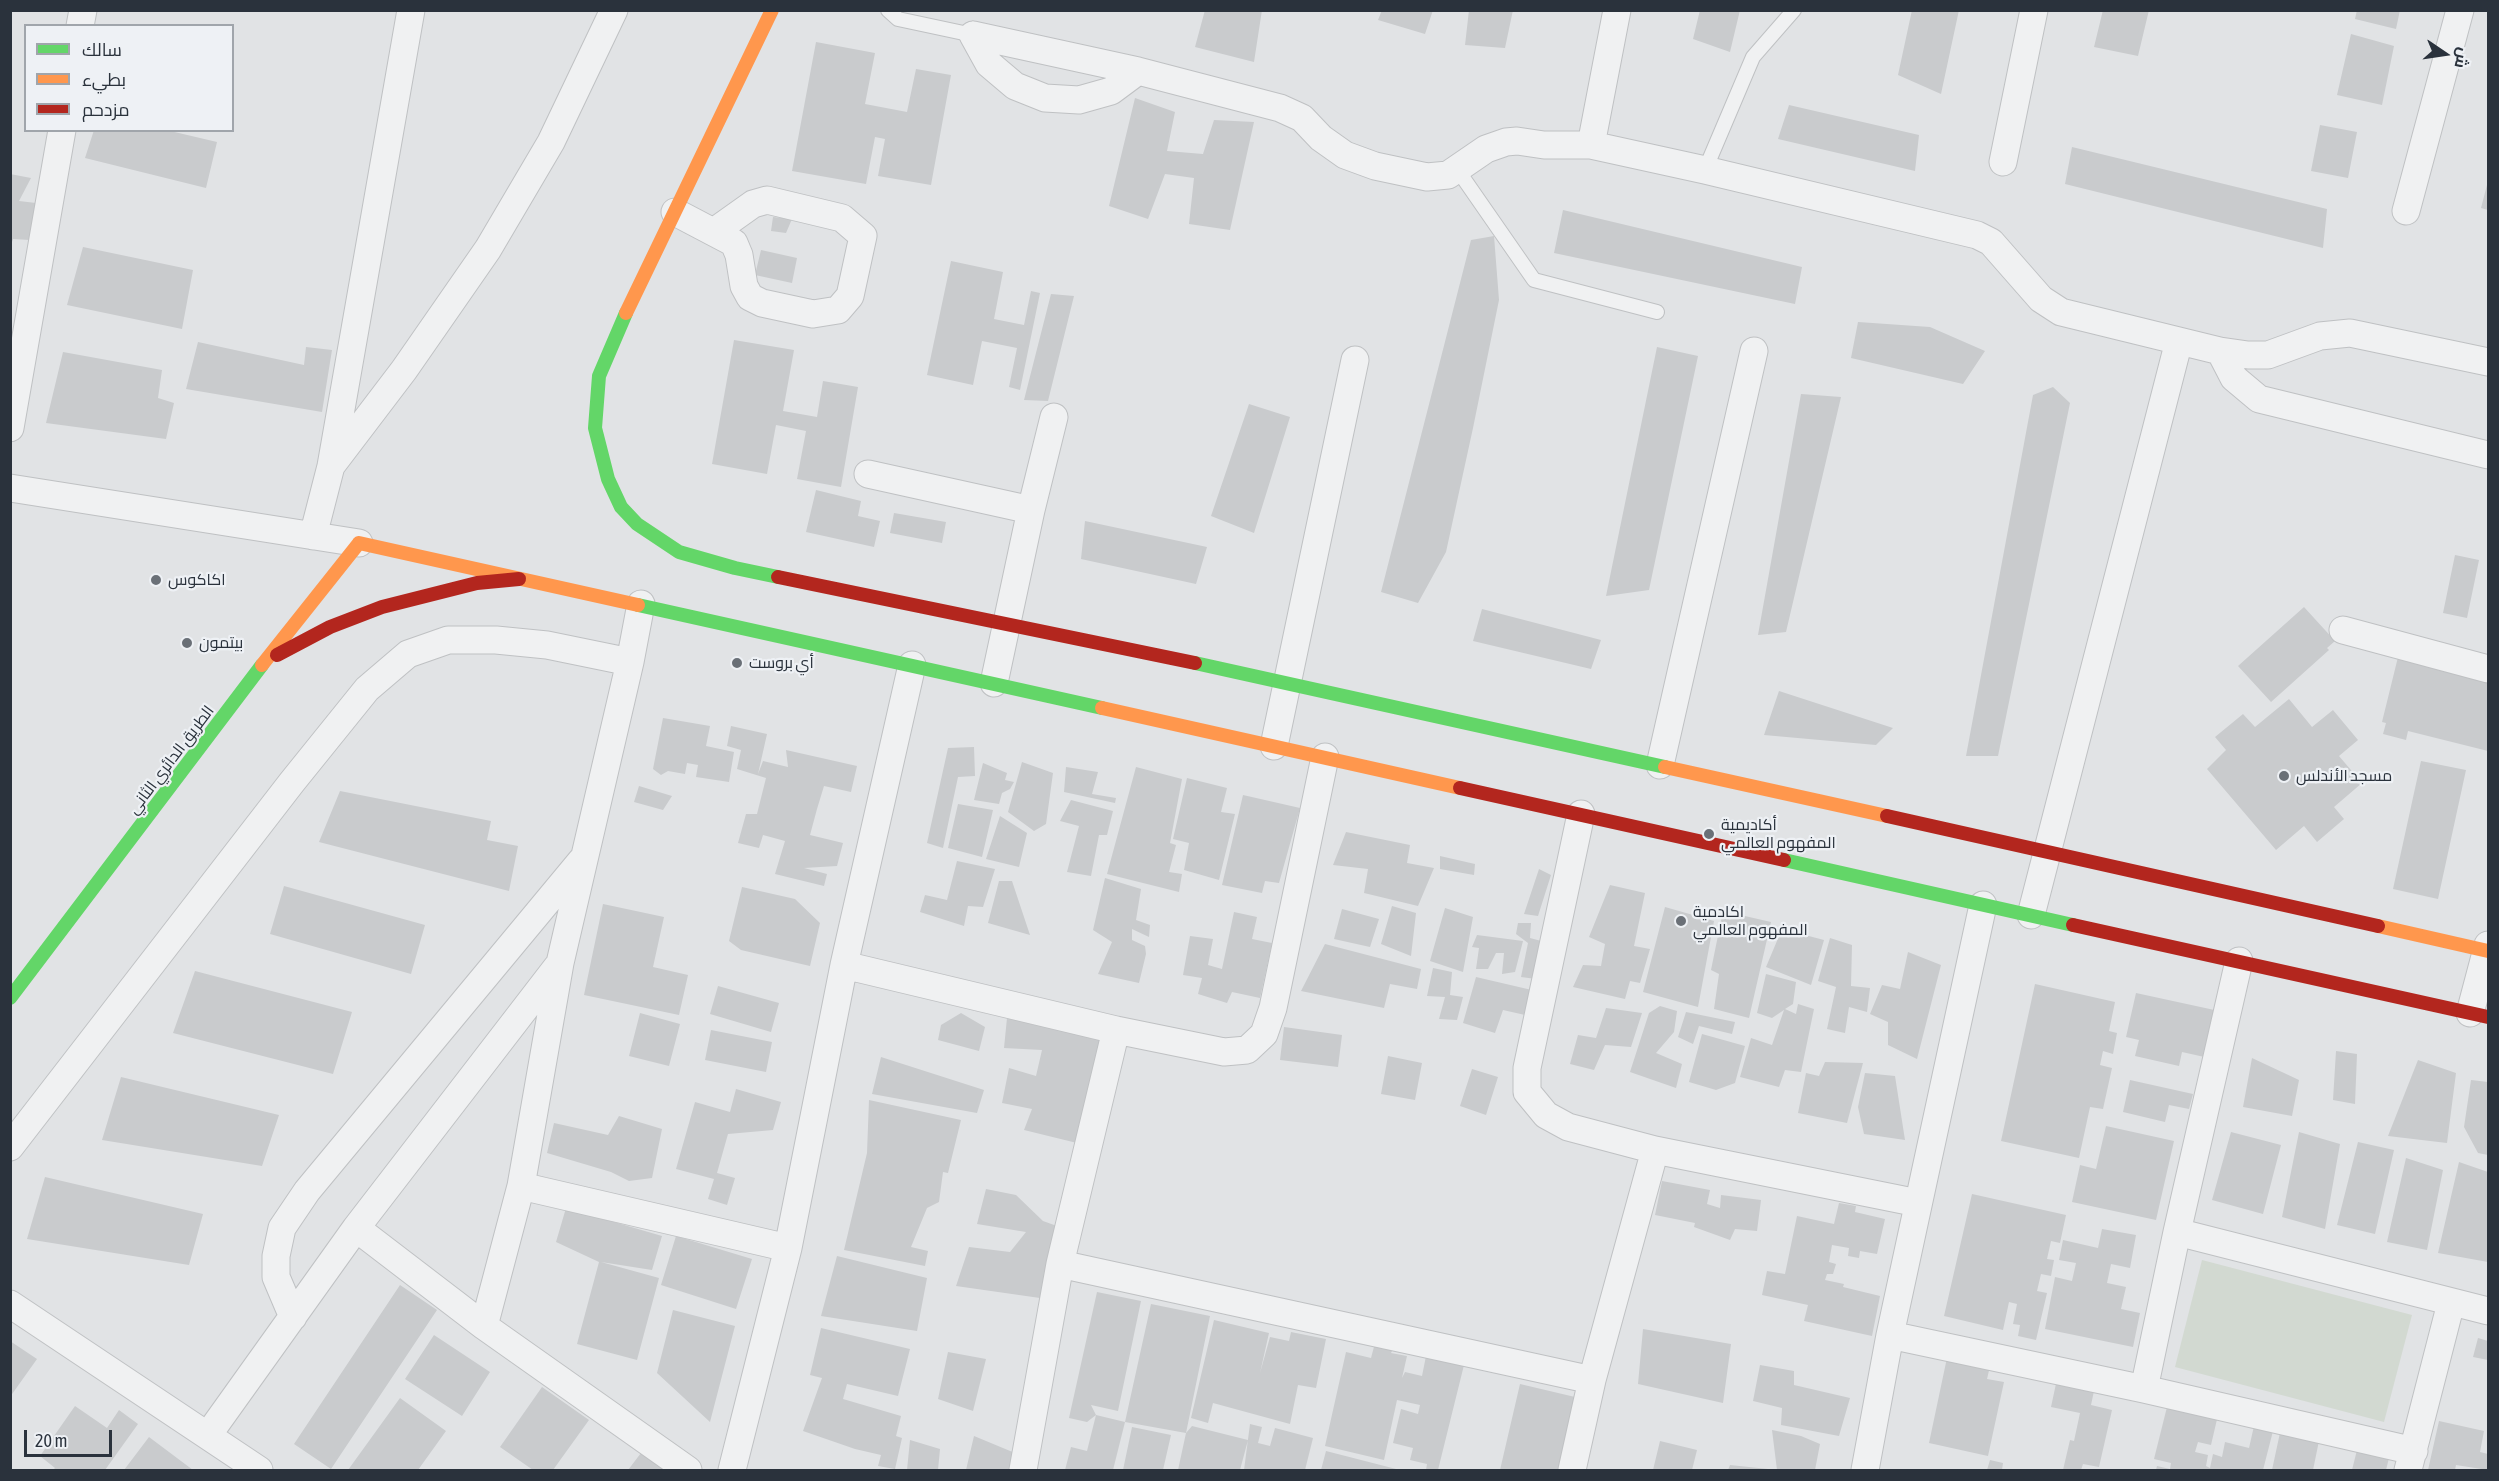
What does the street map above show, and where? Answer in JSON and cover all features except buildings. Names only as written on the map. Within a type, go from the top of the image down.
[{"type":"main road","points":[[772,10],[599,376],[596,428],[608,479],[621,507],[637,524],[679,552],[735,568],[1287,682],[2488,949]]},
{"type":"main road","points":[[359,543],[2479,1015]]},
{"type":"main road","name":"الطريق الدائري الثاني","points":[[10,998],[265,661],[359,543]]},
{"type":"main road","points":[[265,661],[330,627],[382,607],[477,583],[519,579]]},
{"type":"street","points":[[313,536],[331,466],[411,10]]},
{"type":"street","points":[[331,466],[404,370],[488,249],[551,141],[614,10]]},
{"type":"street","points":[[1591,145],[1617,10]]},
{"type":"street","points":[[2003,162],[2034,10]]},
{"type":"street","points":[[2406,211],[2460,10]]},
{"type":"street","points":[[973,35],[989,64],[1015,86],[1046,98],[1079,100],[1111,91],[1138,71]]},
{"type":"street","points":[[973,35],[1138,71],[1293,112],[1333,148],[1375,166],[1427,177],[1448,175],[1486,149],[1506,142],[1591,145],[1977,235],[1991,242],[2041,299],[2056,309],[2072,316],[2220,351],[2268,355],[2312,339],[2350,333],[2488,362]]},
{"type":"street","points":[[10,428],[19,325],[62,132]]},
{"type":"street","points":[[675,212],[734,243],[739,255],[744,286],[750,297],[762,303],[813,315],[838,310],[850,296],[863,236],[842,218],[767,200],[753,204],[715,231]]},
{"type":"street","points":[[2031,915],[2179,341]]},
{"type":"street","points":[[1660,765],[1754,351]]},
{"type":"street","points":[[2220,351],[2234,378],[2259,399],[2488,455]]},
{"type":"street","points":[[1274,746],[1355,360]]},
{"type":"street","points":[[994,683],[1005,624],[1054,417]]},
{"type":"street","points":[[868,474],[1031,510]]},
{"type":"street","points":[[10,488],[359,543]]},
{"type":"street","points":[[484,1326],[521,1186],[560,963],[630,662],[640,604]]},
{"type":"street","points":[[2343,630],[2488,669]]},
{"type":"street","points":[[10,1148],[292,782],[367,689],[408,654],[448,640],[496,640],[548,645],[630,662]]},
{"type":"street","points":[[732,1470],[788,1248],[844,965],[912,665]]},
{"type":"street","points":[[844,965],[1116,1030],[1224,1052],[1247,1050],[1264,1034],[1273,1008],[1325,757]]},
{"type":"street","points":[[1581,814],[1527,1068],[1527,1092],[1546,1115],[1568,1127],[1655,1150],[1918,1203]]},
{"type":"street","points":[[292,1317],[276,1277],[276,1256],[282,1228],[307,1191],[584,857]]},
{"type":"street","points":[[1864,1470],[1890,1335],[1983,905]]},
{"type":"street","points":[[2479,1015],[2488,949]]},
{"type":"street","points":[[2144,1389],[2176,1232],[2239,961]]},
{"type":"street","points":[[208,1435],[356,1228],[560,963]]},
{"type":"street","points":[[1023,1470],[1060,1264],[1116,1030]]},
{"type":"street","points":[[1572,1470],[1592,1380],[1655,1150]]},
{"type":"street","points":[[521,1186],[788,1248]]},
{"type":"street","points":[[356,1228],[484,1326],[688,1470]]},
{"type":"street","points":[[2176,1232],[2488,1311]]},
{"type":"street","points":[[1060,1264],[1592,1380]]},
{"type":"street","points":[[1890,1335],[2144,1389],[2411,1461],[2451,1303]]},
{"type":"street","points":[[10,1304],[259,1470]]},
{"type":"lane","points":[[888,10],[898,19],[973,35]]},
{"type":"lane","points":[[1705,170],[1752,57],[1794,10]]},
{"type":"lane","points":[[1457,169],[1534,280],[1658,312]]},
{"type":"shaded area","points":[[2202,1260],[2412,1315],[2384,1422],[2175,1367]]},
{"type":"traffic: fast","points":[[626,313],[599,376],[595,428],[608,479],[621,507],[637,524],[679,552],[735,568],[778,577]]},
{"type":"traffic: fast","points":[[638,605],[1102,708]]},
{"type":"traffic: fast","points":[[1195,663],[1665,767]]},
{"type":"traffic: fast","points":[[10,998],[262,665]]},
{"type":"traffic: fast","points":[[1784,860],[2073,925]]},
{"type":"traffic: slow","points":[[626,313],[772,10]]},
{"type":"traffic: slow","points":[[359,543],[638,605]]},
{"type":"traffic: slow","points":[[262,665],[359,543]]},
{"type":"traffic: slow","points":[[1102,708],[1460,788]]},
{"type":"traffic: slow","points":[[1665,767],[1887,816]]},
{"type":"traffic: slow","points":[[2378,926],[2488,951]]},
{"type":"traffic: jam","points":[[778,577],[1195,663]]},
{"type":"traffic: jam","points":[[277,655],[330,627],[382,607],[477,583],[519,579]]},
{"type":"traffic: jam","points":[[1460,788],[1784,860]]},
{"type":"traffic: jam","points":[[1887,816],[2378,926]]},
{"type":"traffic: jam","points":[[2073,925],[2488,1017]]},
{"type":"place","name":"اكاكوس","points":[[156,580]]},
{"type":"place","name":"بيتمون","points":[[187,643]]},
{"type":"place","name":"أي بروست","points":[[737,663]]},
{"type":"place","name":"مسجد الأندلس","points":[[2284,776]]},
{"type":"place","name":"أكاديمية المفهوم العالمي","points":[[1709,834]]},
{"type":"place","name":"اكادمية المفهوم العالمي","points":[[1681,921]]}]
